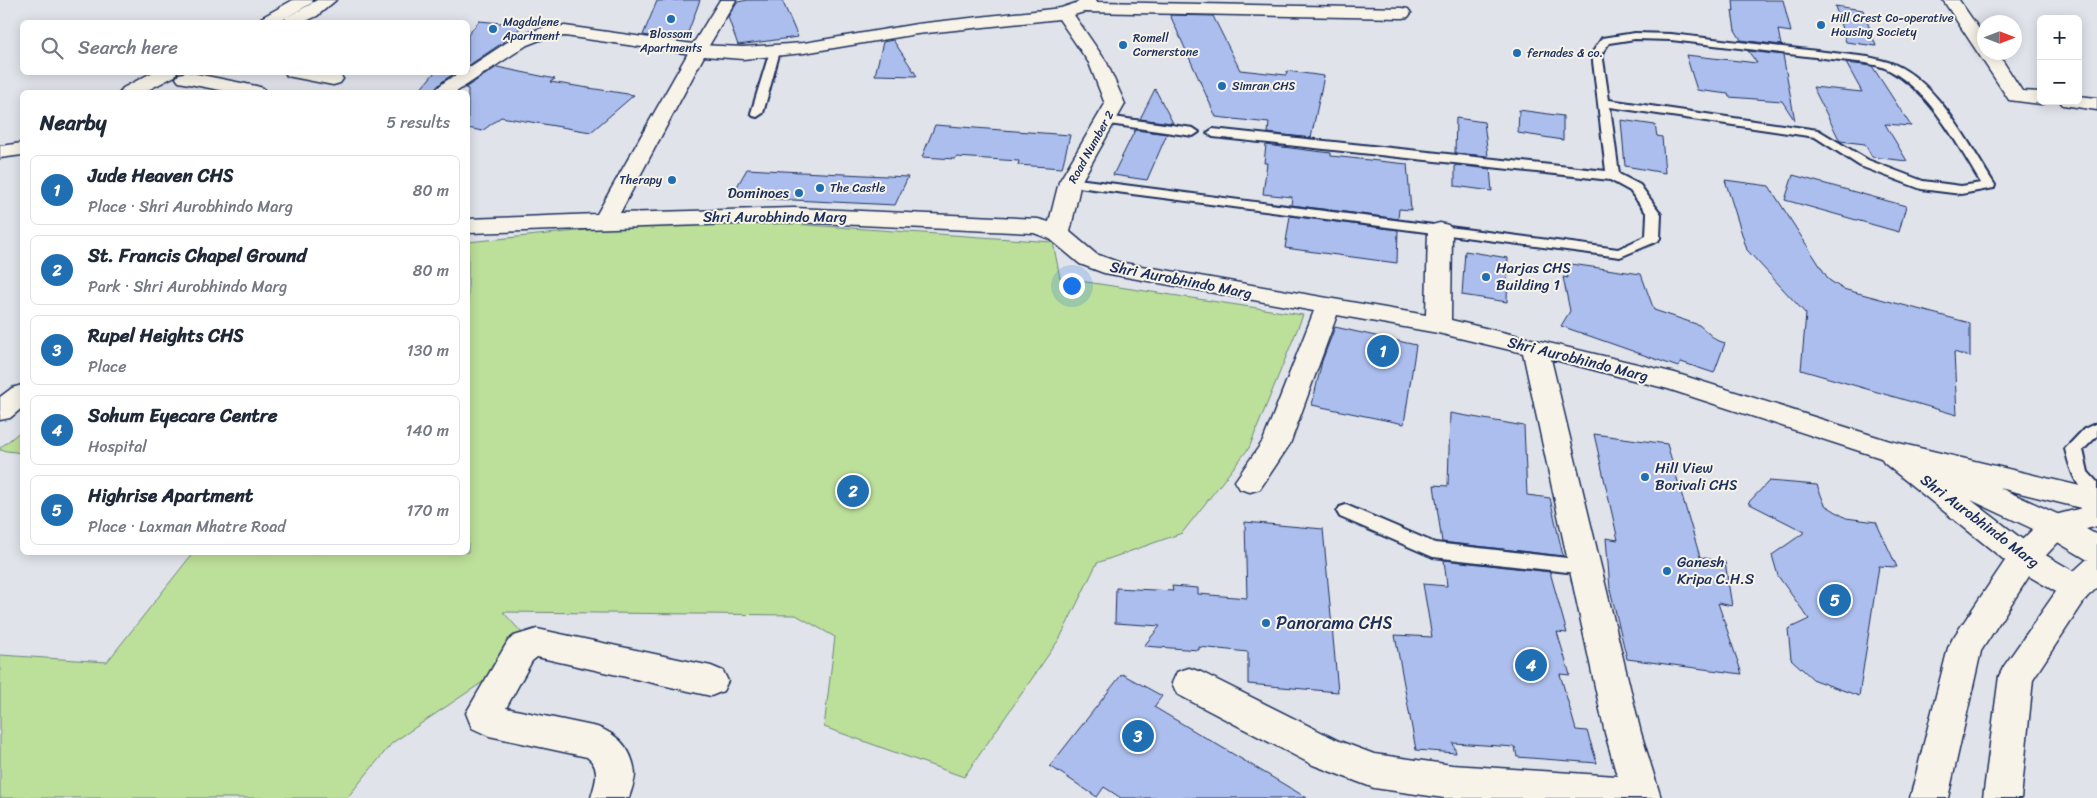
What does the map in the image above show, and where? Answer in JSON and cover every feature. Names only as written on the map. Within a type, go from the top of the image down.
[{"type":"street","points":[[270,20],[305,0]]},
{"type":"street","points":[[295,20],[328,0]]},
{"type":"street","points":[[605,220],[698,50],[728,0]]},
{"type":"street","points":[[1948,0],[1977,39]]},
{"type":"street","points":[[470,75],[521,41],[542,32],[565,31],[698,50],[743,53],[776,51],[917,29],[1023,19],[1078,7],[1402,13]]},
{"type":"street","name":"Road Number 2","points":[[1058,234],[1070,182],[1115,104],[1078,7]]},
{"type":"street","points":[[1992,60],[2016,96],[2037,98]]},
{"type":"street","points":[[136,90],[180,75]]},
{"type":"street","points":[[163,90],[182,75]]},
{"type":"street","points":[[187,75],[248,90]]},
{"type":"street","points":[[311,75],[333,79]]},
{"type":"street","points":[[447,90],[470,75]]},
{"type":"street","points":[[2082,102],[2097,104]]},
{"type":"street","points":[[0,139],[20,137]]},
{"type":"street","points":[[0,152],[20,149]]},
{"type":"street","name":"Shri Aurobhindo Marg","points":[[470,226],[794,215],[1038,226],[1058,234],[1088,260],[1113,268],[1438,325],[1535,347],[1675,382],[1887,450],[2097,501]]},
{"type":"street","points":[[1438,325],[1440,230]]},
{"type":"street","points":[[1250,481],[1276,444],[1328,306]]},
{"type":"street","points":[[1189,683],[1326,753],[1374,771],[1452,782],[1641,796],[1623,733],[1535,347]]},
{"type":"street","points":[[0,411],[20,396]]},
{"type":"street","name":"Shri Aurobhindo Marg","points":[[1887,450],[2055,526],[2097,550]]},
{"type":"street","name":"Shri Aurobhindo Marg","points":[[1887,450],[2024,558],[2086,578]]},
{"type":"street","points":[[1929,798],[1965,648],[2024,558],[2055,526],[2097,515]]},
{"type":"street","points":[[2002,798],[2016,676],[2086,578]]},
{"type":"street","points":[[610,798],[616,775],[613,761],[611,754],[597,743],[489,720],[485,717],[484,712],[520,651],[526,646],[537,644],[711,681]]},
{"type":"lane","points":[[1603,103],[1818,134],[1864,163],[1921,186],[1961,190],[1989,186],[1952,129],[1919,86],[1893,68],[1868,60],[1671,37],[1635,36],[1606,40],[1597,54],[1603,103],[1614,176]]},
{"type":"lane","points":[[757,113],[776,51]]},
{"type":"lane","points":[[1106,120],[1193,132]]},
{"type":"lane","points":[[1070,182],[1620,253],[1653,238],[1654,214],[1635,188],[1614,176],[1213,133]]},
{"type":"lane","points":[[2097,430],[2090,433],[2074,449],[2080,474],[2097,493]]},
{"type":"lane","points":[[1346,512],[1433,550],[1585,567]]},
{"type":"green space","points":[[706,218],[1053,242],[1060,278],[1303,315],[1249,448],[1182,533],[1097,563],[1060,638],[964,777],[824,727],[835,637],[796,615],[503,612],[535,647],[392,743],[347,798],[0,798],[0,655],[107,662],[191,555],[470,555],[470,242]]},
{"type":"green space","points":[[20,432],[20,453],[0,450]]},
{"type":"building","name":"Blossom Apartments","points":[[700,0],[686,38],[662,38],[643,35],[657,1]]},
{"type":"building","points":[[748,0],[782,0],[798,37],[738,45],[728,17],[737,2]]},
{"type":"building","points":[[1733,0],[1783,0],[1791,32],[1778,30],[1781,45],[1741,40],[1735,30],[1732,11],[1734,12]]},
{"type":"building","points":[[1835,6],[1863,10],[1876,46],[1846,42]]},
{"type":"building","points":[[1170,15],[1213,16],[1240,70],[1286,75],[1287,71],[1324,76],[1311,138],[1268,133],[1269,123],[1216,117]]},
{"type":"building","points":[[479,21],[524,25],[470,65],[470,32]]},
{"type":"building","points":[[893,40],[917,76],[875,75],[883,42]]},
{"type":"building","points":[[1748,51],[1783,55],[1795,121],[1782,101],[1729,97],[1728,94],[1697,90],[1686,55],[1757,63]]},
{"type":"building","points":[[1846,63],[1872,66],[1911,126],[1885,124],[1907,161],[1872,157],[1865,144],[1840,141],[1813,87],[1862,92]]},
{"type":"building","points":[[497,67],[555,79],[550,82],[634,95],[591,132],[501,117],[482,131],[470,128],[470,90],[465,88]]},
{"type":"building","points":[[432,75],[452,75],[434,90],[420,90]]},
{"type":"building","points":[[1155,89],[1173,123],[1140,119]]},
{"type":"building","points":[[1519,110],[1563,116],[1563,140],[1518,133]]},
{"type":"building","points":[[1456,118],[1484,122],[1488,156],[1455,153]]},
{"type":"building","points":[[1621,120],[1655,125],[1657,136],[1662,137],[1665,173],[1625,166]]},
{"type":"building","points":[[935,125],[1070,135],[1062,168],[1018,165],[1019,161],[922,157]]},
{"type":"building","points":[[1135,130],[1167,134],[1147,180],[1113,175]]},
{"type":"building","points":[[1266,145],[1331,153],[1331,156],[1407,164],[1411,210],[1399,209],[1398,219],[1291,205],[1292,197],[1263,194],[1267,163],[1264,163]]},
{"type":"building","points":[[1455,165],[1490,169],[1492,191],[1455,186]]},
{"type":"building","name":"The Castle","points":[[747,169],[908,177],[895,205],[731,197]]},
{"type":"building","points":[[1793,175],[1906,206],[1899,232],[1785,200]]},
{"type":"building","points":[[1725,180],[1769,186],[1829,280],[1843,289],[1970,323],[1970,357],[1954,352],[1957,415],[1801,370],[1806,314],[1747,250]]},
{"type":"building","points":[[1290,216],[1398,230],[1397,263],[1285,248]]},
{"type":"building","name":"Harjas CHS Building 1","points":[[1465,251],[1508,258],[1507,302],[1462,295]]},
{"type":"building","points":[[1564,263],[1641,274],[1654,310],[1699,325],[1716,340],[1725,343],[1714,373],[1681,362],[1678,367],[1561,326],[1570,311],[1563,277],[1568,278]]},
{"type":"building","points":[[1335,327],[1416,345],[1404,424],[1312,405],[1322,361]]},
{"type":"building","points":[[1450,413],[1524,426],[1527,495],[1550,498],[1563,556],[1442,542],[1434,485],[1448,486]]},
{"type":"building","points":[[1594,434],[1667,444],[1700,557],[1725,562],[1732,606],[1718,603],[1742,674],[1627,659],[1610,589],[1606,538],[1618,540]]},
{"type":"building","points":[[1769,481],[1817,485],[1825,505],[1846,518],[1876,522],[1897,567],[1879,566],[1859,696],[1814,680],[1791,659],[1788,629],[1809,619],[1778,576],[1772,555],[1805,532],[1748,503]]},
{"type":"building","name":"Panorama CHS","points":[[1245,522],[1323,529],[1338,692],[1248,684],[1248,652],[1199,647],[1199,650],[1144,646],[1160,626],[1115,623],[1116,588],[1173,591],[1172,586],[1198,588],[1198,594],[1247,598]]},
{"type":"building","points":[[1444,560],[1550,572],[1567,633],[1557,632],[1570,675],[1560,674],[1576,730],[1587,731],[1597,763],[1517,757],[1515,747],[1453,743],[1456,753],[1416,750],[1395,635],[1432,637],[1423,584],[1447,586]]},
{"type":"building","points":[[1122,674],[1162,696],[1154,707],[1307,798],[1121,798],[1104,787],[1097,797],[1050,766]]},
{"type":"place","name":"Blossom Apartments","points":[[671,19]]},
{"type":"place","name":"Hill Crest Co-operative Housing Society","points":[[1821,25]]},
{"type":"place","name":"Magdalene Apartment","points":[[493,29]]},
{"type":"place","name":"Romell Cornerstone","points":[[1123,45]]},
{"type":"place","name":"fernades & co.","points":[[1517,53]]},
{"type":"place","name":"Simran CHS","points":[[1222,86]]},
{"type":"place","name":"Therapy","points":[[672,180]]},
{"type":"place","name":"The Castle","points":[[820,188]]},
{"type":"place","name":"Dominoes","points":[[799,193]]},
{"type":"place","name":"Harjas CHS Building 1","points":[[1486,277]]},
{"type":"place","name":"Jude Heaven CHS","points":[[1383,351]]},
{"type":"place","name":"Hill View Borivali CHS","points":[[1645,477]]},
{"type":"place","name":"St. Francis Chapel Ground","points":[[853,491]]},
{"type":"place","name":"Ganesh Kripa C.H.S","points":[[1667,571]]},
{"type":"place","name":"Highrise Apartment","points":[[1835,600]]},
{"type":"place","name":"Panorama CHS","points":[[1266,623]]},
{"type":"place","name":"Sohum Eyecare Centre","points":[[1531,665]]},
{"type":"place","name":"Rupel Heights CHS","points":[[1138,736]]}]
